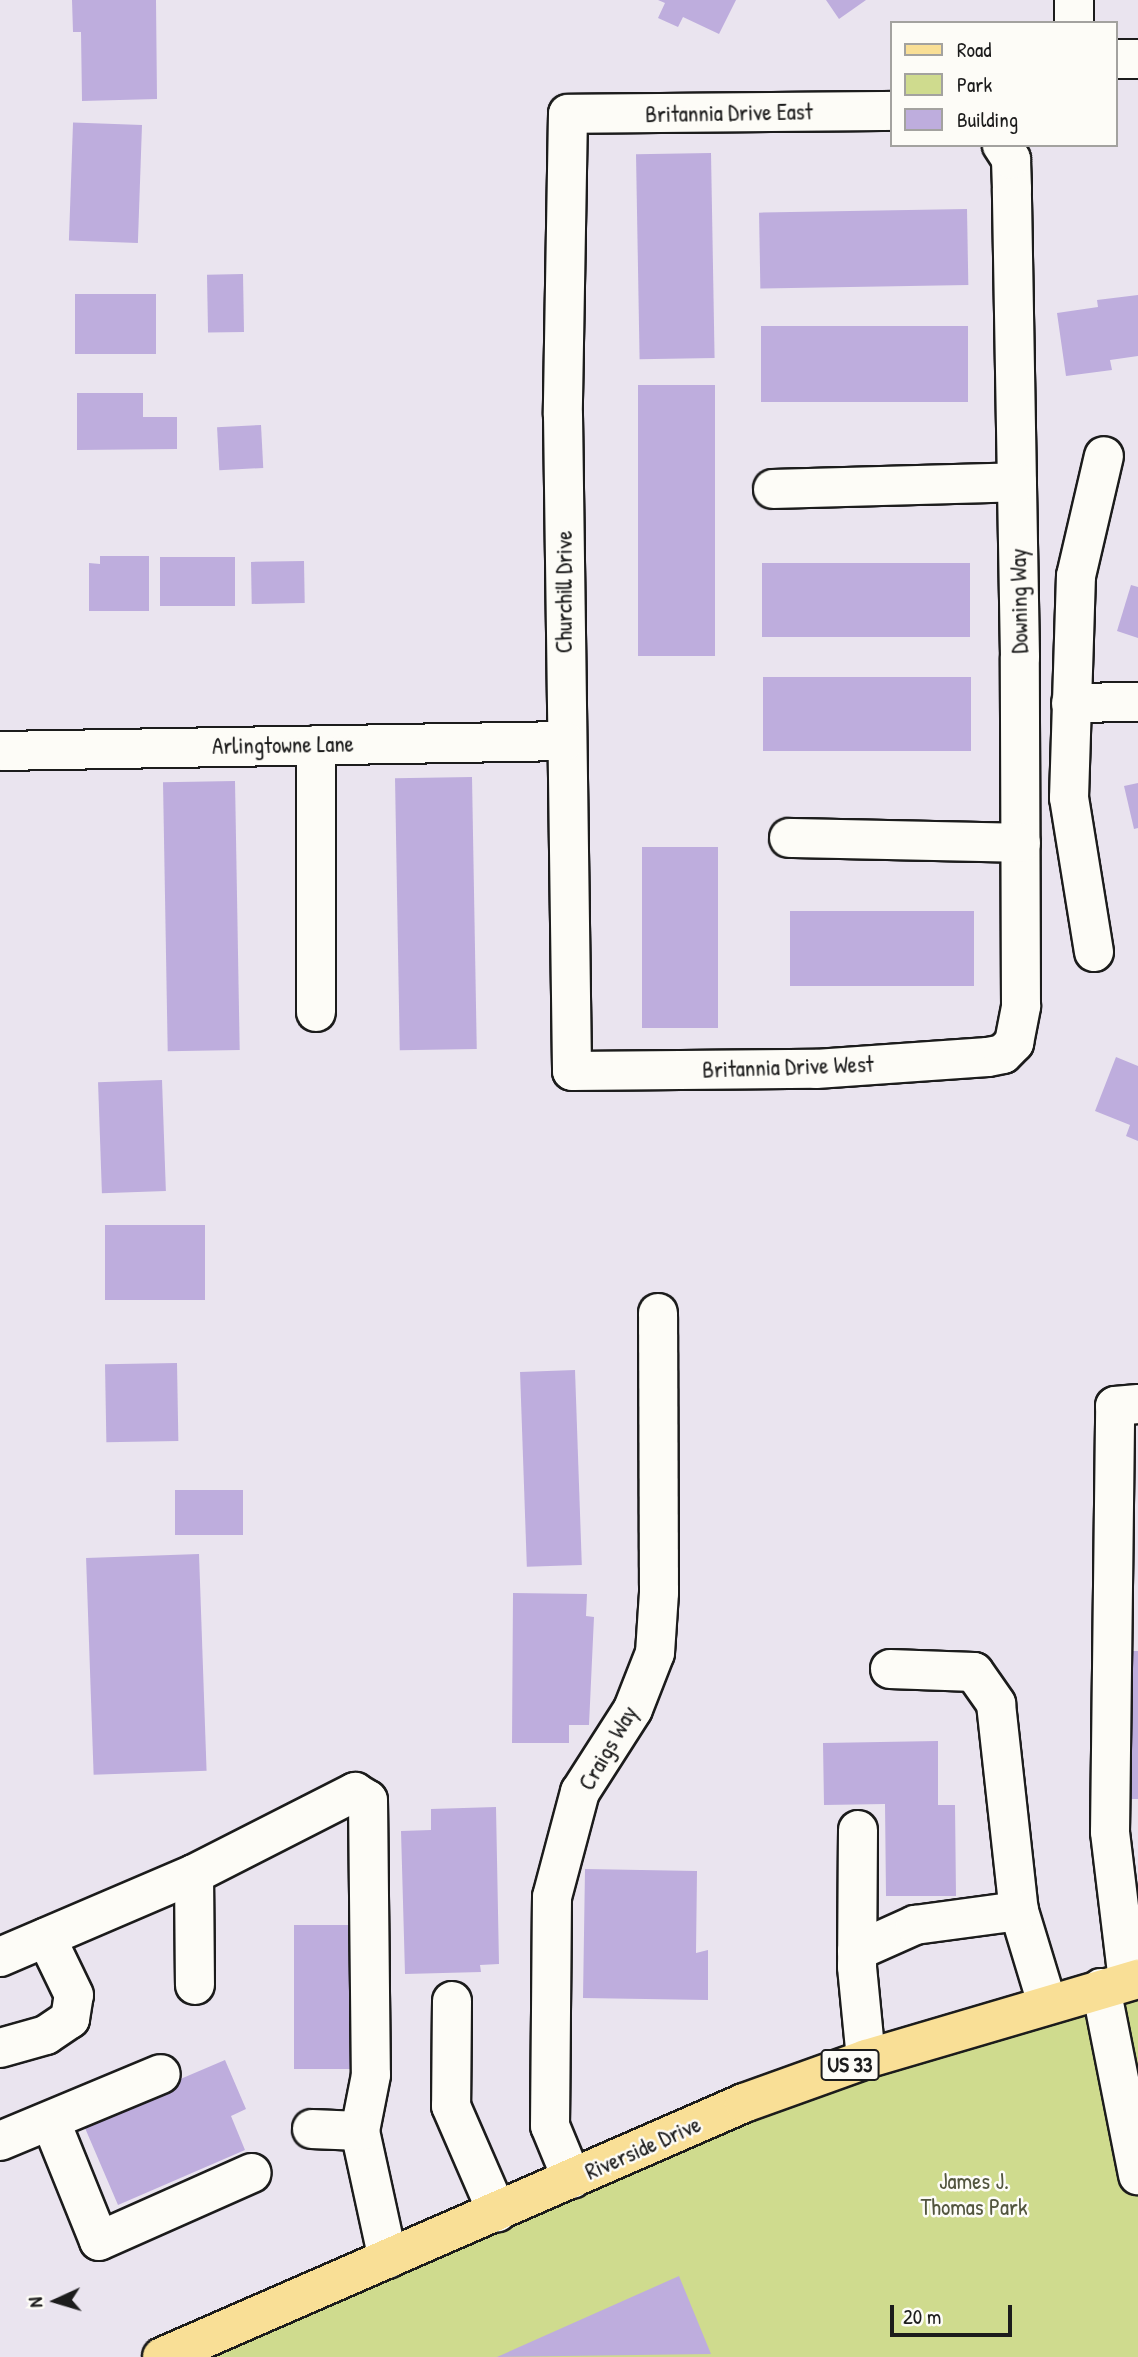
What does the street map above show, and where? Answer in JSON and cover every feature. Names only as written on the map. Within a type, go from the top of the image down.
[{"type":"main road","name":"Riverside Drive","points":[[162,2357],[744,2103],[866,2059],[1046,2003],[1122,1983]]},
{"type":"street","points":[[1074,0],[1074,21]]},
{"type":"street","points":[[1117,59],[1138,59]]},
{"type":"street","name":"Britannia Drive East","points":[[568,114],[890,111]]},
{"type":"street","name":"Churchill Drive","points":[[568,114],[563,415],[565,741],[572,1071]]},
{"type":"street","name":"Downing Way","points":[[1003,147],[1012,169],[1021,843],[1021,1006],[1014,1043],[1003,1054]]},
{"type":"street","points":[[1094,952],[1069,797],[1076,576],[1104,456]]},
{"type":"street","points":[[773,489],[1017,482]]},
{"type":"street","points":[[1072,703],[1138,702]]},
{"type":"street","name":"Arlingtowne Lane","points":[[0,751],[565,741]]},
{"type":"street","points":[[316,745],[316,1012]]},
{"type":"street","points":[[789,838],[1021,843]]},
{"type":"street","name":"Britannia Drive West","points":[[572,1071],[816,1069],[1003,1054]]},
{"type":"street","name":"Craigs Way","points":[[572,2179],[550,2126],[552,1897],[580,1792],[633,1709],[655,1653],[659,1593],[658,1314]]},
{"type":"street","points":[[1138,1404],[1115,1406],[1110,1832],[1138,2175]]},
{"type":"street","points":[[890,1669],[974,1672],[996,1704],[1019,1911],[1046,2003]]},
{"type":"street","points":[[0,1957],[194,1874],[355,1792],[368,1800],[372,2075],[360,2131],[388,2259]]},
{"type":"street","points":[[858,1830],[857,1951],[866,2059]]},
{"type":"street","points":[[194,1874],[195,1985]]},
{"type":"street","points":[[857,1951],[915,1925],[1019,1911]]},
{"type":"street","points":[[0,2048],[46,2035],[70,2019],[74,1995],[46,1937]]},
{"type":"street","points":[[452,2001],[451,2106],[497,2212]]},
{"type":"street","points":[[0,2141],[161,2074]]},
{"type":"street","points":[[51,2122],[99,2241],[252,2173]]},
{"type":"street","points":[[312,2129],[360,2131]]},
{"type":"green space","name":"James J. Thomas Park","points":[[1138,1979],[1138,2357],[162,2357],[572,2179]]},
{"type":"building","points":[[72,0],[156,0],[157,99],[82,101],[81,32],[73,32]]},
{"type":"building","points":[[658,0],[736,0],[719,34],[683,17],[678,27],[658,18],[665,3]]},
{"type":"building","points":[[826,0],[866,0],[839,19]]},
{"type":"building","points":[[73,123],[142,125],[138,243],[69,241]]},
{"type":"building","points":[[711,153],[715,358],[640,359],[636,154]]},
{"type":"building","points":[[967,209],[968,285],[760,289],[759,213]]},
{"type":"building","points":[[243,274],[244,332],[208,333],[207,275]]},
{"type":"building","points":[[75,294],[156,294],[156,354],[75,354]]},
{"type":"building","points":[[1138,295],[1138,356],[1110,360],[1112,370],[1066,376],[1057,313],[1098,307],[1097,300]]},
{"type":"building","points":[[761,326],[968,326],[968,402],[761,402]]},
{"type":"building","points":[[638,385],[715,385],[715,656],[638,656]]},
{"type":"building","points":[[77,393],[143,393],[143,417],[177,417],[177,449],[77,450]]},
{"type":"building","points":[[261,425],[263,468],[219,470],[217,427]]},
{"type":"building","points":[[100,556],[149,556],[149,611],[89,611],[89,563],[100,564]]},
{"type":"building","points":[[160,557],[235,557],[235,606],[160,606]]},
{"type":"building","points":[[304,561],[305,603],[252,604],[251,562]]},
{"type":"building","points":[[762,563],[970,563],[970,637],[762,637]]},
{"type":"building","points":[[1131,585],[1138,587],[1138,638],[1117,631]]},
{"type":"building","points":[[763,677],[971,677],[971,751],[763,751]]},
{"type":"building","points":[[472,777],[477,1049],[400,1050],[395,778]]},
{"type":"building","points":[[235,781],[240,1050],[168,1051],[163,782]]},
{"type":"building","points":[[1138,783],[1138,828],[1134,829],[1124,786]]},
{"type":"building","points":[[642,847],[718,847],[718,1028],[642,1028]]},
{"type":"building","points":[[790,911],[974,911],[974,986],[790,986]]},
{"type":"building","points":[[1116,1057],[1138,1066],[1138,1141],[1126,1136],[1130,1125],[1095,1111]]},
{"type":"building","points":[[162,1080],[166,1191],[102,1193],[98,1082]]},
{"type":"building","points":[[105,1225],[205,1225],[205,1300],[105,1300]]},
{"type":"building","points":[[177,1363],[178,1441],[106,1442],[105,1364]]},
{"type":"building","points":[[575,1370],[582,1565],[527,1567],[520,1372]]},
{"type":"building","points":[[175,1490],[243,1490],[243,1535],[175,1535]]},
{"type":"building","points":[[199,1554],[207,1771],[94,1775],[86,1558]]},
{"type":"building","points":[[513,1593],[587,1594],[586,1616],[594,1617],[589,1725],[569,1725],[569,1743],[512,1743]]},
{"type":"building","points":[[1129,1651],[1138,1651],[1138,1799],[1129,1799]]},
{"type":"building","points":[[938,1741],[938,1805],[955,1805],[956,1896],[886,1896],[885,1804],[824,1805],[823,1743]]},
{"type":"building","points":[[496,1807],[499,1964],[480,1965],[481,1972],[405,1974],[401,1831],[431,1830],[431,1809]]},
{"type":"building","points":[[585,1869],[697,1871],[696,1953],[708,1950],[708,2000],[583,1998]]},
{"type":"building","points":[[294,1925],[357,1925],[357,2069],[294,2069]]},
{"type":"building","points":[[225,2060],[246,2109],[231,2116],[245,2150],[118,2205],[82,2121]]},
{"type":"building","points":[[679,2276],[711,2354],[497,2357]]}]
